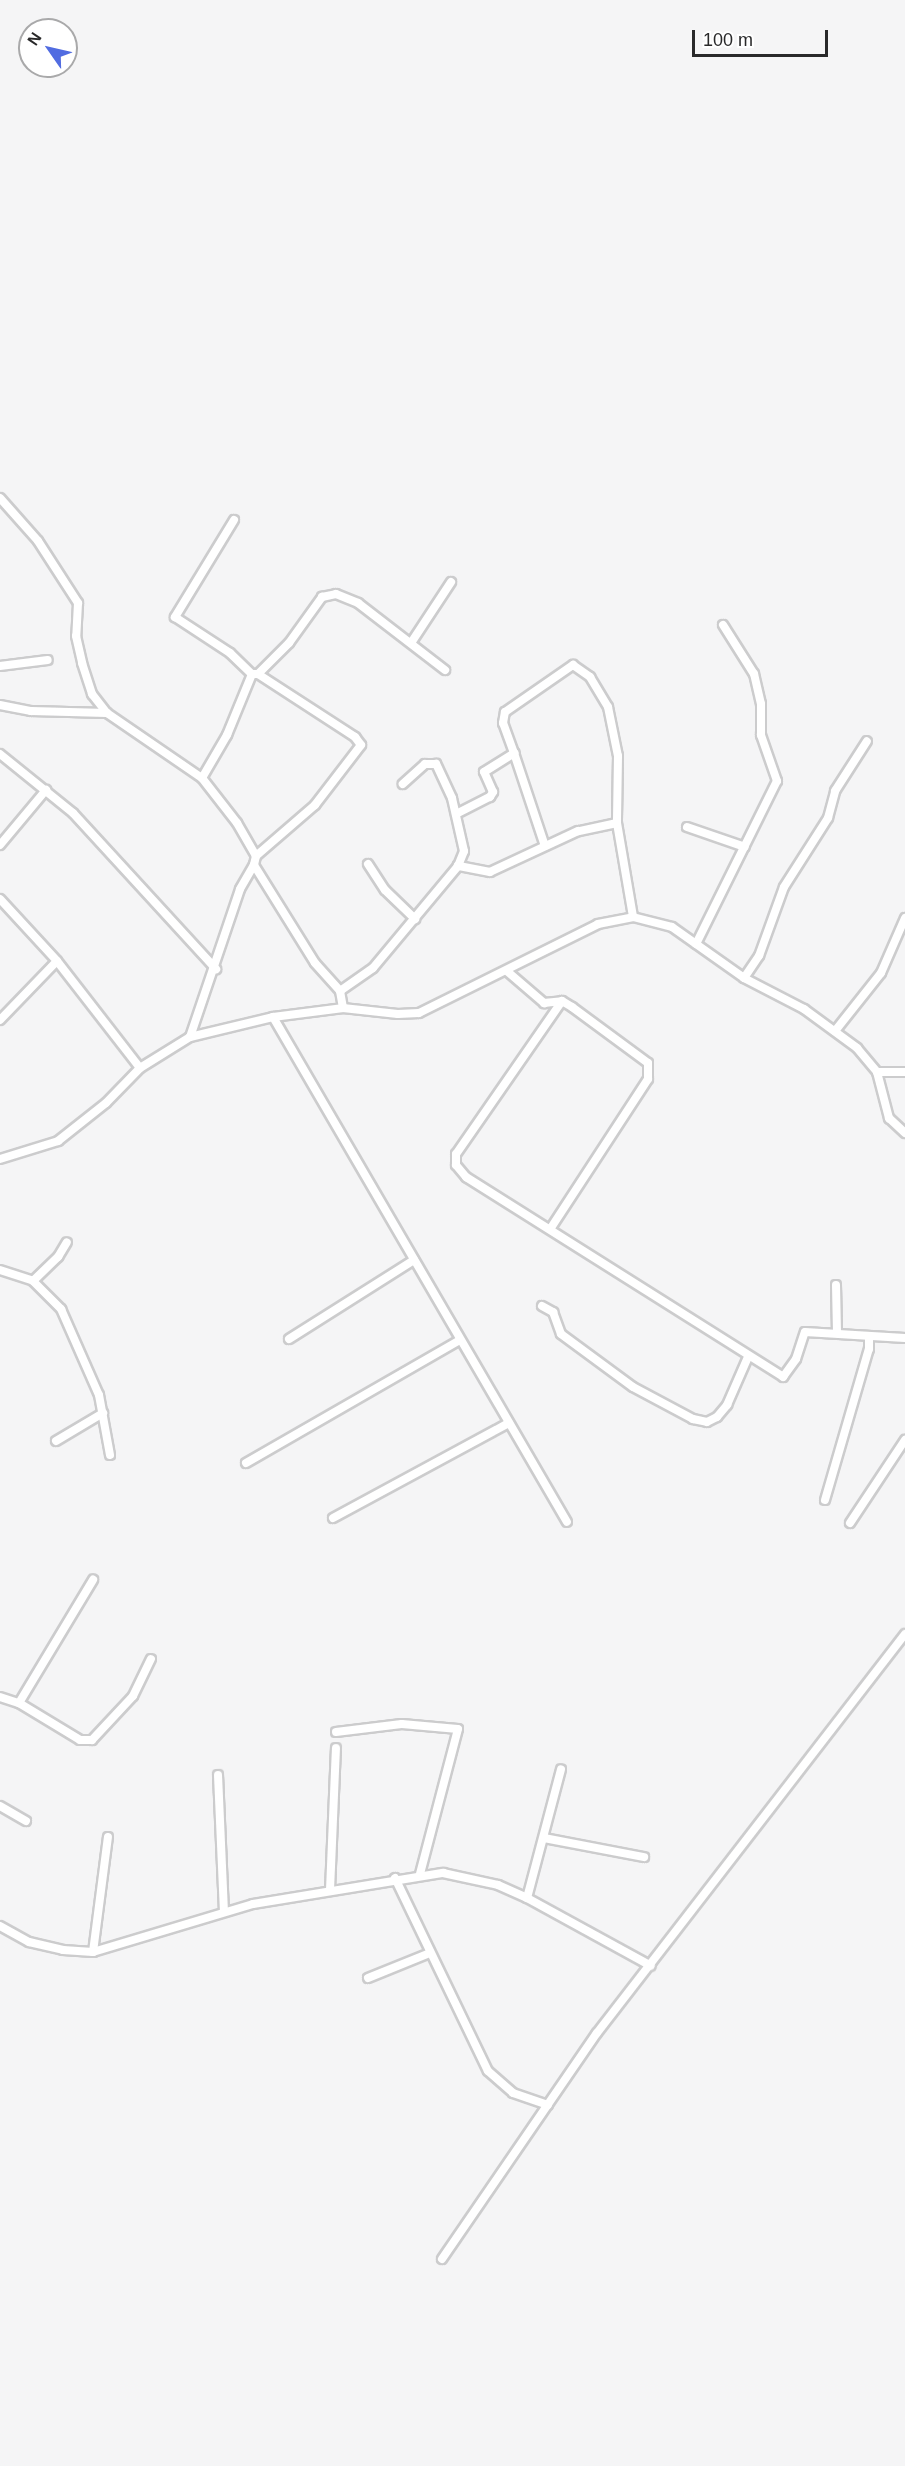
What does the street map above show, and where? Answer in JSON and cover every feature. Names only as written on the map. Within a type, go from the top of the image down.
[{"type":"street","points":[[0,498],[38,541],[78,603],[76,636],[92,694],[107,713],[202,778],[220,797],[256,856]]},
{"type":"street","points":[[190,1037],[216,969],[240,889],[254,866],[256,856],[315,805],[361,745],[356,737],[255,674],[230,653],[175,617],[234,520]]},
{"type":"street","points":[[411,643],[450,582]]},
{"type":"street","points":[[202,778],[227,735],[255,674],[289,643],[322,597],[336,594],[358,603],[445,670]]},
{"type":"street","points":[[696,944],[777,781],[761,735],[761,705],[754,674],[723,625]]},
{"type":"street","points":[[0,666],[48,660]]},
{"type":"street","points":[[545,846],[503,723],[505,712],[573,665],[590,677],[608,707],[618,756],[618,823],[633,917]]},
{"type":"street","points":[[0,705],[31,711],[107,713]]},
{"type":"street","points":[[744,978],[759,956],[784,887],[828,818],[835,790],[867,741]]},
{"type":"street","points":[[456,814],[489,797],[494,792],[484,772],[514,753]]},
{"type":"street","points":[[0,754],[73,813],[216,969]]},
{"type":"street","points":[[340,991],[373,968],[458,866],[464,851],[452,798],[432,761],[404,784]]},
{"type":"street","points":[[0,845],[46,790]]},
{"type":"street","points":[[458,866],[490,872],[578,831],[618,823]]},
{"type":"street","points":[[687,826],[745,847]]},
{"type":"street","points":[[368,864],[385,890],[415,919]]},
{"type":"street","points":[[254,866],[315,963],[340,991],[343,1008]]},
{"type":"street","points":[[0,899],[57,961],[140,1068]]},
{"type":"street","points":[[0,1159],[58,1142],[106,1103],[140,1068],[190,1037],[273,1017],[343,1008],[398,1014],[419,1012],[508,972],[598,924],[633,917],[672,927],[744,978],[804,1009],[857,1048],[877,1072],[889,1118],[905,1133]]},
{"type":"street","points":[[835,1031],[881,973],[905,918]]},
{"type":"street","points":[[0,1020],[57,961]]},
{"type":"street","points":[[508,972],[544,1003],[562,1001],[646,1059],[649,1071],[551,1228]]},
{"type":"street","points":[[562,1001],[456,1154],[456,1165],[466,1177],[551,1228],[748,1357],[783,1377],[796,1359],[805,1332],[905,1338]]},
{"type":"street","points":[[273,1017],[567,1522]]},
{"type":"street","points":[[877,1072],[905,1072]]},
{"type":"street","points":[[33,1281],[58,1257],[67,1242]]},
{"type":"street","points":[[289,1339],[414,1260]]},
{"type":"street","points":[[0,1270],[33,1281],[61,1309],[99,1395],[110,1455]]},
{"type":"street","points":[[836,1285],[837,1333]]},
{"type":"street","points":[[542,1306],[553,1312],[561,1334],[633,1387],[693,1419],[707,1422],[717,1417],[728,1405],[748,1357]]},
{"type":"street","points":[[825,1500],[869,1350],[869,1336]]},
{"type":"street","points":[[246,1463],[460,1340]]},
{"type":"street","points":[[56,1441],[103,1413]]},
{"type":"street","points":[[333,1518],[509,1423]]},
{"type":"street","points":[[850,1523],[905,1440]]},
{"type":"street","points":[[19,1703],[93,1580]]},
{"type":"street","points":[[442,2259],[597,2034],[905,1634]]},
{"type":"street","points":[[0,1697],[19,1703],[80,1740],[92,1740],[133,1696],[151,1659]]},
{"type":"street","points":[[336,1731],[402,1724],[458,1729],[420,1874]]},
{"type":"street","points":[[330,1890],[336,1748]]},
{"type":"street","points":[[527,1898],[561,1769]]},
{"type":"street","points":[[218,1775],[224,1911]]},
{"type":"street","points":[[0,1806],[26,1821]]},
{"type":"street","points":[[93,1952],[108,1837]]},
{"type":"street","points":[[544,1838],[644,1857]]},
{"type":"street","points":[[0,1926],[29,1942],[63,1950],[93,1952],[224,1911],[420,1874],[466,1877],[527,1898],[651,1966]]},
{"type":"street","points":[[395,1878],[488,2071],[513,2093],[548,2105]]},
{"type":"street","points":[[368,1978],[430,1953]]}]
